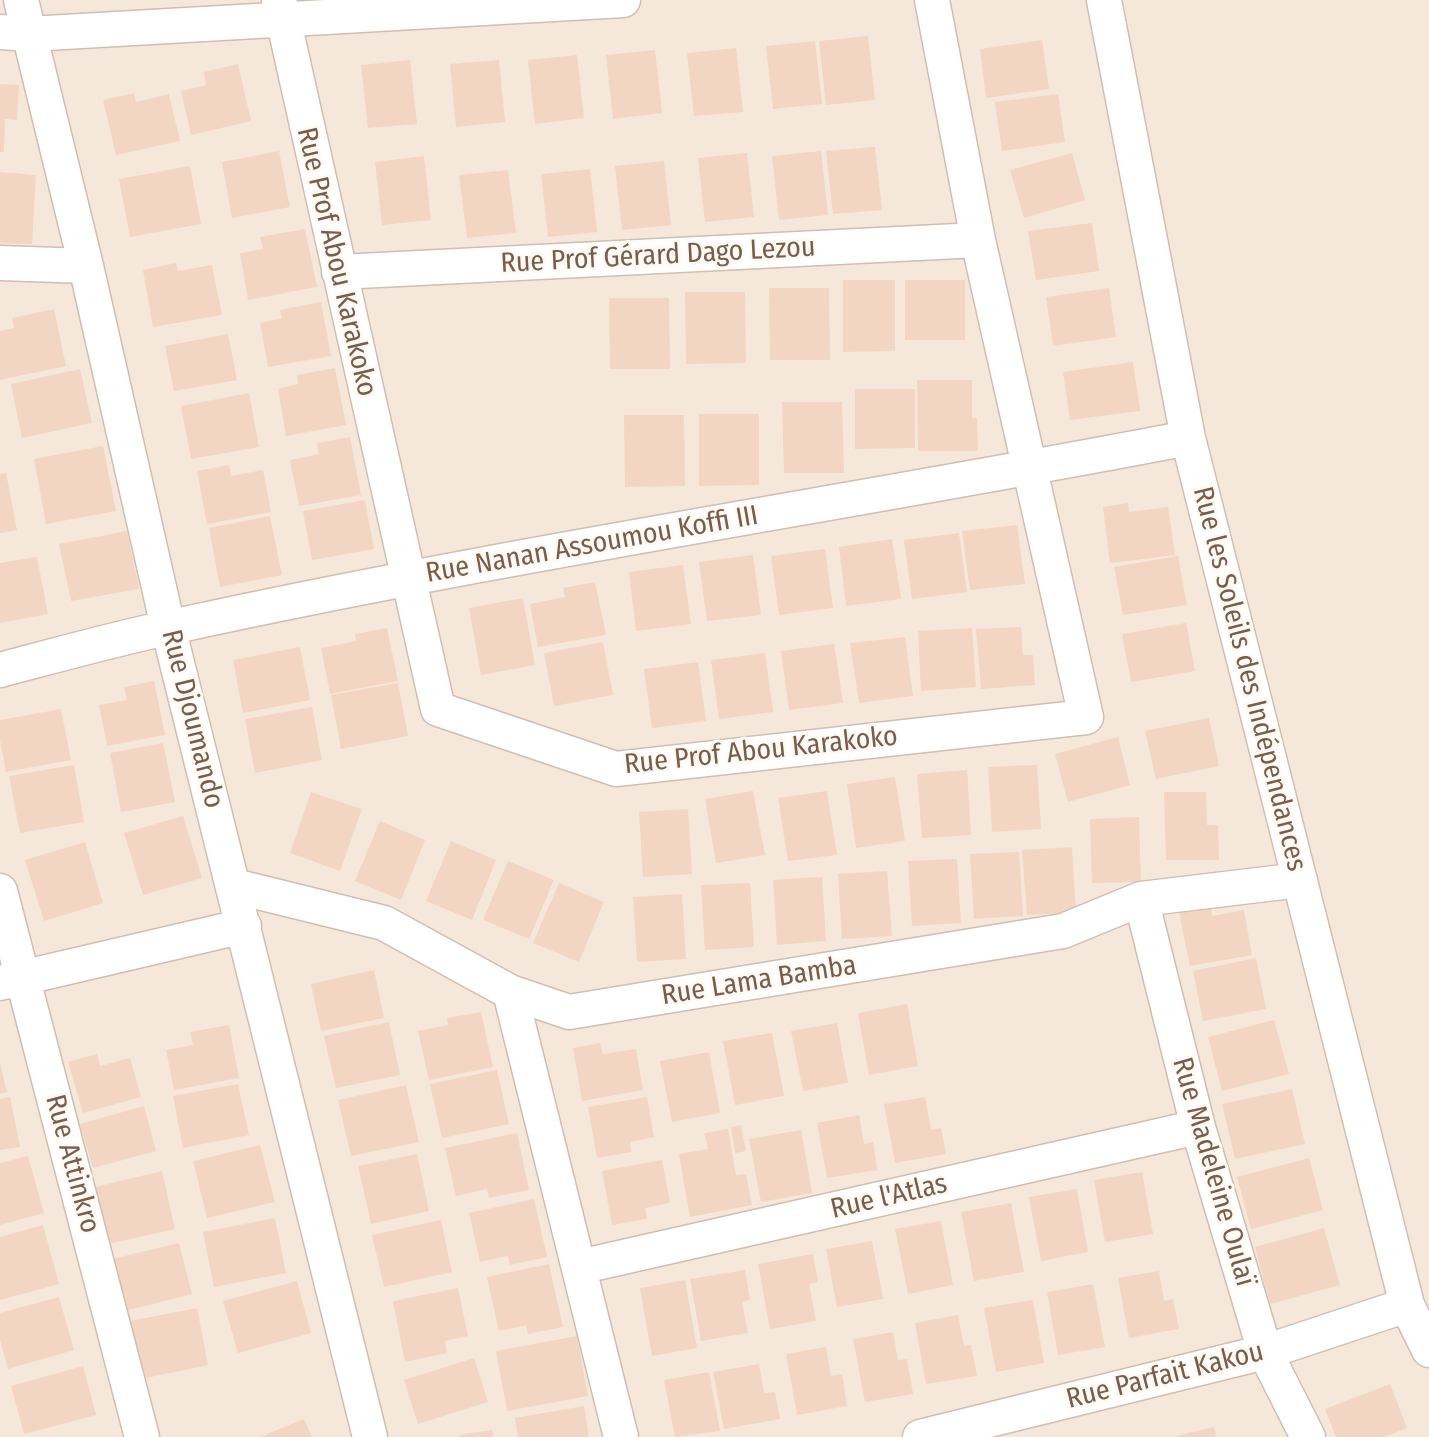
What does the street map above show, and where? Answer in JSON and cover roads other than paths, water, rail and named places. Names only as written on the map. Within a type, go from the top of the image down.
[{"type":"street","name":"Rue Djoumando","points":[[21,0],[15,33],[86,266],[168,627],[370,1437]]},
{"type":"street","points":[[15,33],[280,10],[623,0]]},
{"type":"street","name":"Rue Prof Abou Karakoko","points":[[280,10],[438,709],[616,769],[1086,717],[978,240],[932,0]]},
{"type":"street","name":"Rue les Soleils des Indépendances","points":[[1104,0],[1188,438],[1407,1305],[1429,1350]]},
{"type":"street","name":"Rue Prof Gérard Dago Lezou","points":[[339,272],[978,240]]},
{"type":"street","points":[[0,263],[86,266]]},
{"type":"street","name":"Rue Nanan Assoumou Koffi III","points":[[0,670],[168,627],[406,578],[1188,438]]},
{"type":"street","name":"Rue Lama Bamba","points":[[234,886],[384,923],[510,992],[569,1012],[1063,931],[1141,899],[1300,880]]},
{"type":"street","name":"Rue Attinkro","points":[[0,891],[11,980],[142,1437]]},
{"type":"street","name":"Rue Madeleine Oulaï","points":[[1141,899],[1198,1127],[1265,1352],[1308,1437]]},
{"type":"street","points":[[11,980],[244,926]]},
{"type":"street","points":[[510,992],[621,1437]]},
{"type":"street","name":"Rue l'Atlas","points":[[579,1267],[1198,1127]]},
{"type":"street","name":"Rue Parfait Kakou","points":[[920,1437],[1265,1352],[1407,1305]]}]
